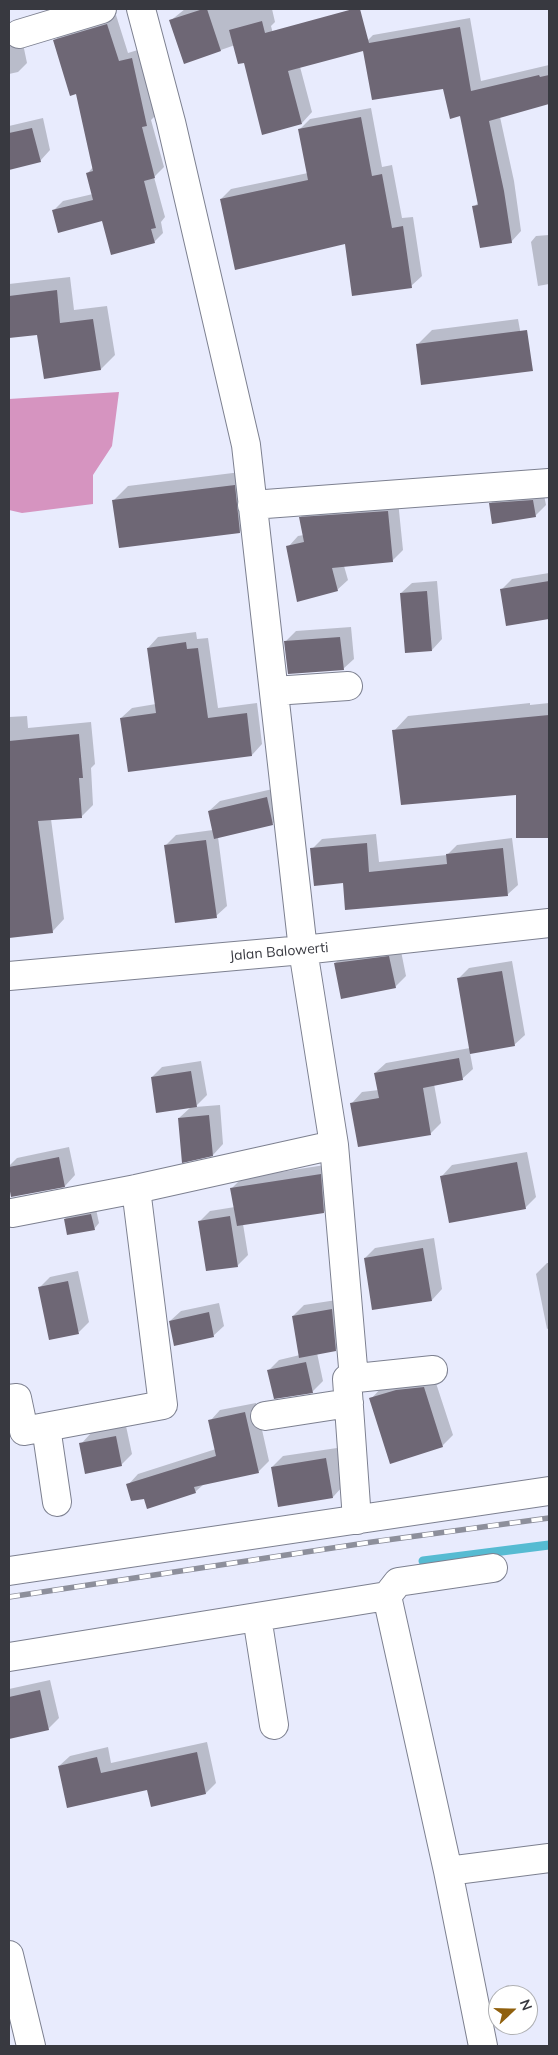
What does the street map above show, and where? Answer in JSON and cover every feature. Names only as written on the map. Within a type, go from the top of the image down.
[{"type":"street","points":[[20,34],[102,9]]},
{"type":"street","points":[[141,9],[171,122],[246,445],[303,950],[334,1146],[351,1391],[357,1520]]},
{"type":"street","points":[[252,505],[549,483]]},
{"type":"street","points":[[274,691],[348,686]]},
{"type":"street","name":"Jalan Balowerti","points":[[9,976],[303,950],[549,923]]},
{"type":"street","points":[[12,1213],[136,1189],[334,1146]]},
{"type":"street","points":[[9,1399],[17,1398],[24,1431],[163,1405],[136,1189]]},
{"type":"street","points":[[265,1416],[433,1370]]},
{"type":"street","points":[[46,1427],[57,1502]]},
{"type":"street","points":[[9,1571],[549,1491]]},
{"type":"street","points":[[9,1657],[386,1596],[398,1582],[493,1568]]},
{"type":"street","points":[[386,1596],[448,1871],[483,2046]]},
{"type":"street","points":[[257,1617],[274,1725]]},
{"type":"street","points":[[448,1871],[549,1858]]},
{"type":"street","points":[[9,1955],[31,2046]]},
{"type":"shaded area","points":[[119,392],[112,446],[93,475],[93,504],[22,513],[9,510],[9,399]]},
{"type":"building","points":[[207,9],[221,51],[184,64],[169,20]]},
{"type":"building","points":[[353,9],[360,9],[369,43],[460,27],[471,91],[539,75],[540,77],[549,75],[549,104],[489,121],[504,191],[512,243],[480,248],[472,206],[478,205],[460,116],[450,119],[443,89],[372,100],[363,51],[288,71],[302,124],[262,135],[244,63],[238,64],[229,30],[262,21],[265,33]]},
{"type":"building","points":[[107,24],[119,61],[132,58],[147,126],[142,127],[155,178],[144,181],[156,228],[151,229],[155,243],[111,255],[102,221],[58,233],[52,210],[93,200],[86,173],[93,171],[76,94],[70,96],[53,40]]},
{"type":"building","points":[[361,117],[372,176],[382,174],[392,228],[403,226],[412,288],[352,296],[345,244],[235,270],[220,199],[308,180],[298,129]]},
{"type":"building","points":[[32,128],[41,162],[9,170],[9,133]]},
{"type":"building","points":[[57,290],[60,323],[93,319],[101,370],[44,379],[37,335],[9,338],[9,296]]},
{"type":"building","points":[[527,330],[533,371],[421,385],[416,344]]},
{"type":"building","points":[[235,485],[240,533],[119,548],[112,500]]},
{"type":"building","points":[[533,500],[536,517],[492,524],[489,503]]},
{"type":"building","points":[[388,511],[393,562],[332,568],[338,591],[297,602],[286,546],[304,542],[299,517]]},
{"type":"building","points":[[549,581],[549,619],[506,626],[500,589]]},
{"type":"building","points":[[427,591],[432,651],[405,653],[400,593]]},
{"type":"building","points":[[340,637],[344,670],[288,674],[284,641]]},
{"type":"building","points":[[186,642],[187,649],[198,648],[208,718],[247,713],[252,756],[128,772],[120,718],[156,713],[147,648]]},
{"type":"building","points":[[549,715],[549,838],[516,838],[516,795],[401,805],[392,730]]},
{"type":"building","points":[[79,734],[83,778],[79,778],[82,818],[38,821],[53,933],[9,938],[9,741]]},
{"type":"building","points":[[267,797],[273,825],[214,839],[208,811]]},
{"type":"building","points":[[206,840],[217,918],[175,923],[164,845]]},
{"type":"building","points":[[367,843],[369,872],[447,864],[446,854],[503,848],[508,896],[345,910],[343,883],[314,886],[310,848]]},
{"type":"building","points":[[389,956],[396,988],[341,999],[334,963]]},
{"type":"building","points":[[502,971],[515,1046],[470,1054],[457,978]]},
{"type":"building","points":[[459,1058],[463,1080],[423,1088],[431,1135],[358,1147],[350,1103],[379,1098],[374,1073]]},
{"type":"building","points":[[191,1071],[197,1107],[156,1113],[151,1077]]},
{"type":"building","points":[[209,1115],[213,1156],[182,1163],[178,1118]]},
{"type":"building","points":[[59,1157],[65,1187],[11,1197],[9,1167]]},
{"type":"building","points":[[517,1162],[526,1209],[449,1223],[440,1176]]},
{"type":"building","points":[[321,1174],[324,1213],[237,1226],[230,1188]]},
{"type":"building","points":[[91,1214],[95,1230],[67,1235],[64,1219]]},
{"type":"building","points":[[230,1216],[238,1267],[206,1271],[198,1221]]},
{"type":"building","points":[[423,1248],[432,1301],[372,1310],[364,1258]]},
{"type":"building","points":[[68,1281],[79,1334],[49,1340],[38,1287]]},
{"type":"building","points":[[332,1309],[336,1351],[299,1358],[292,1316]]},
{"type":"building","points":[[209,1312],[214,1337],[174,1346],[169,1321]]},
{"type":"building","points":[[306,1362],[313,1393],[274,1399],[267,1370]]},
{"type":"building","points":[[424,1387],[443,1447],[390,1464],[369,1398],[396,1390]]},
{"type":"building","points":[[245,1412],[259,1473],[194,1487],[196,1493],[147,1509],[144,1499],[131,1501],[126,1484],[216,1456],[208,1420]]},
{"type":"building","points":[[116,1436],[122,1466],[85,1474],[79,1443]]},
{"type":"building","points":[[326,1458],[333,1498],[278,1507],[271,1467]]},
{"type":"building","points":[[40,1690],[49,1730],[9,1739],[9,1697]]},
{"type":"building","points":[[197,1752],[206,1794],[151,1807],[147,1790],[67,1808],[58,1766],[97,1757],[101,1773]]},
{"type":"waterway","points":[[423,1561],[549,1545]]},
{"type":"railway","points":[[9,1597],[372,1542],[549,1518]]}]
